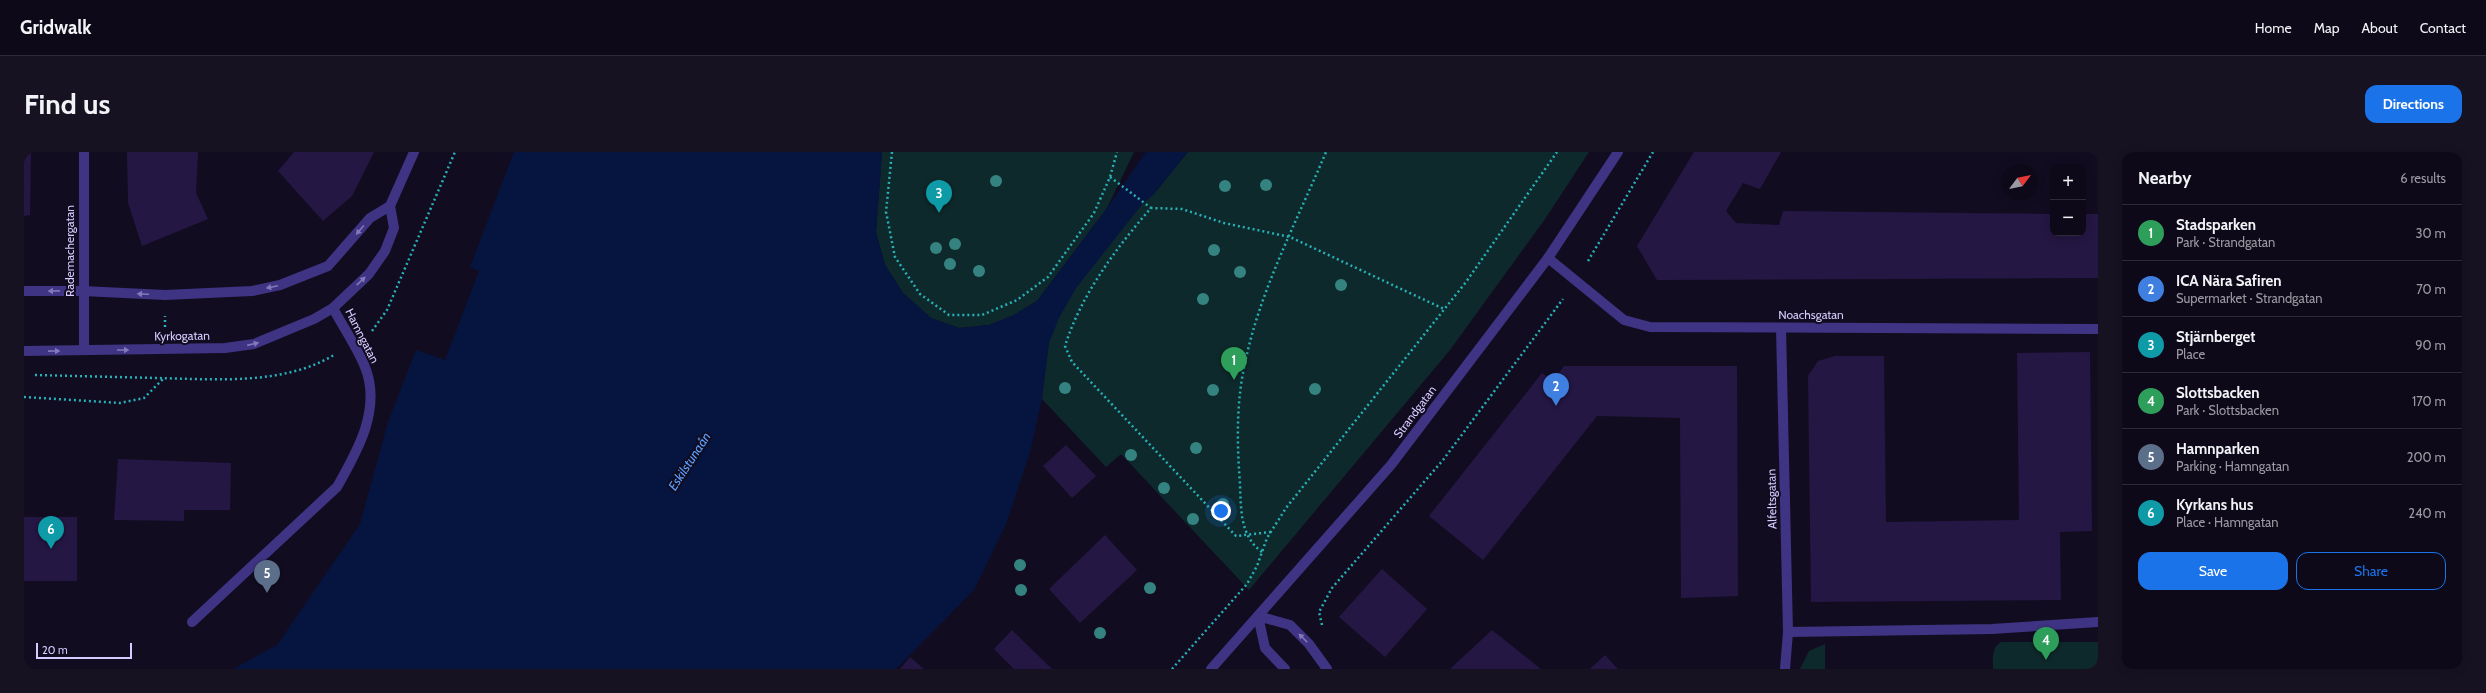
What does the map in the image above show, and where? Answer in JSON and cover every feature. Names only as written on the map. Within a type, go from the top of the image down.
[{"type":"street","name":"Rademachergatan","points":[[84,152],[84,350]]},
{"type":"street","points":[[24,291],[83,291],[165,295],[252,291],[280,285],[309,275],[328,266],[370,218],[390,206],[414,152]]},
{"type":"street","name":"Strandgatan","points":[[1211,669],[1391,465],[1548,258],[1618,152]]},
{"type":"street","name":"Hamngatan","points":[[192,622],[336,488],[353,459],[364,431],[372,397],[365,367],[333,308],[369,274],[385,251],[394,228],[390,206]]},
{"type":"street","name":"Noachsgatan","points":[[1548,258],[1624,320],[1650,327],[2098,329]]},
{"type":"street","name":"Kyrkogatan","points":[[24,351],[226,348],[254,344],[314,319],[333,308]]},
{"type":"street","name":"Alfeltsgatan","points":[[1781,328],[1788,632],[1785,669]]},
{"type":"street","points":[[1285,669],[1265,648],[1258,616],[1290,625],[1309,644],[1327,669]]},
{"type":"street","points":[[1788,632],[1992,629],[2098,622]]},
{"type":"path","points":[[892,152],[886,212],[895,257],[920,294],[949,315],[982,315],[1017,300],[1048,277],[1094,213],[1110,177],[1117,152]]},
{"type":"path","points":[[1262,552],[1252,545],[1246,535],[1242,517],[1237,454],[1241,385],[1256,320],[1326,152]]},
{"type":"path","points":[[1173,668],[1247,584],[1271,532],[1286,508],[1444,309],[1515,214],[1557,152]]},
{"type":"path","points":[[1324,630],[1319,612],[1332,588],[1443,460],[1552,317],[1654,152]]},
{"type":"path","points":[[1110,177],[1151,208],[1182,209],[1224,223],[1290,238],[1444,309]]},
{"type":"path","points":[[1151,208],[1126,236],[1090,292],[1072,324],[1065,346],[1072,362],[1236,536],[1271,532]]},
{"type":"path","points":[[164,350],[165,295]]},
{"type":"path","points":[[24,397],[120,403],[144,398],[164,378]]},
{"type":"green space","points":[[882,152],[1134,152],[1107,208],[1037,301],[1014,315],[989,325],[959,328],[931,318],[903,293],[885,265],[876,232]]},
{"type":"green space","points":[[1188,152],[1589,152],[1545,219],[1450,350],[1249,590],[1121,454],[1106,467],[1042,399],[1048,344],[1054,326],[1063,308],[1088,270],[1143,203],[1153,195]]},
{"type":"green space","points":[[2001,642],[2098,642],[2098,669],[1993,669],[1994,651]]},
{"type":"green space","points":[[1825,644],[1825,669],[1800,669],[1809,651]]},
{"type":"water","name":"Eskilstunaån","points":[[514,152],[882,152],[876,232],[885,265],[903,293],[931,318],[959,328],[989,325],[1014,315],[1037,301],[1107,208],[1146,152],[1188,152],[1153,195],[1143,203],[1076,288],[1059,318],[1049,343],[1042,399],[1030,452],[1006,524],[974,590],[896,669],[233,669],[277,645],[360,524],[388,422],[416,350],[445,360],[479,271],[470,267]]},
{"type":"building","points":[[24,152],[31,152],[30,215],[24,216]]},
{"type":"building","points":[[127,152],[198,152],[196,193],[208,219],[142,246],[128,203]]},
{"type":"building","points":[[294,152],[374,152],[352,196],[323,221],[278,171]]},
{"type":"building","points":[[1694,152],[1781,152],[1760,189],[1743,183],[1726,211],[1736,223],[1779,225],[1783,211],[2050,214],[2050,236],[2086,236],[2086,214],[2098,214],[2098,278],[1657,280],[1637,246]]},
{"type":"building","points":[[2090,352],[2092,531],[2060,532],[2061,600],[1811,602],[1808,376],[1818,361],[1835,356],[1884,356],[1886,522],[2019,520],[2017,353]]},
{"type":"building","points":[[1564,366],[1737,366],[1738,596],[1681,598],[1680,418],[1597,416],[1483,560],[1429,516],[1542,373],[1553,381]]},
{"type":"building","points":[[1066,445],[1096,476],[1072,498],[1043,466]]},
{"type":"building","points":[[118,459],[231,463],[230,510],[184,510],[184,521],[114,520]]},
{"type":"building","points":[[24,517],[77,517],[77,581],[24,581]]},
{"type":"building","points":[[1105,535],[1137,570],[1080,623],[1049,589]]},
{"type":"building","points":[[1382,569],[1427,609],[1385,657],[1339,617]]},
{"type":"building","points":[[1012,630],[1052,669],[1014,669],[994,649]]},
{"type":"building","points":[[1492,630],[1541,669],[1450,669]]},
{"type":"building","points":[[1605,655],[1618,669],[1590,669]]},
{"type":"building","points":[[910,657],[924,669],[900,669]]},
{"type":"place","name":"Stjärnberget","points":[[939,213]]},
{"type":"place","name":"Stadsparken","points":[[1234,380]]},
{"type":"place","name":"ICA Nära Safiren","points":[[1556,406]]},
{"type":"place","name":"Kyrkans hus","points":[[51,549]]},
{"type":"place","name":"Hamnparken","points":[[267,593]]},
{"type":"place","name":"Slottsbacken","points":[[2046,660]]}]
